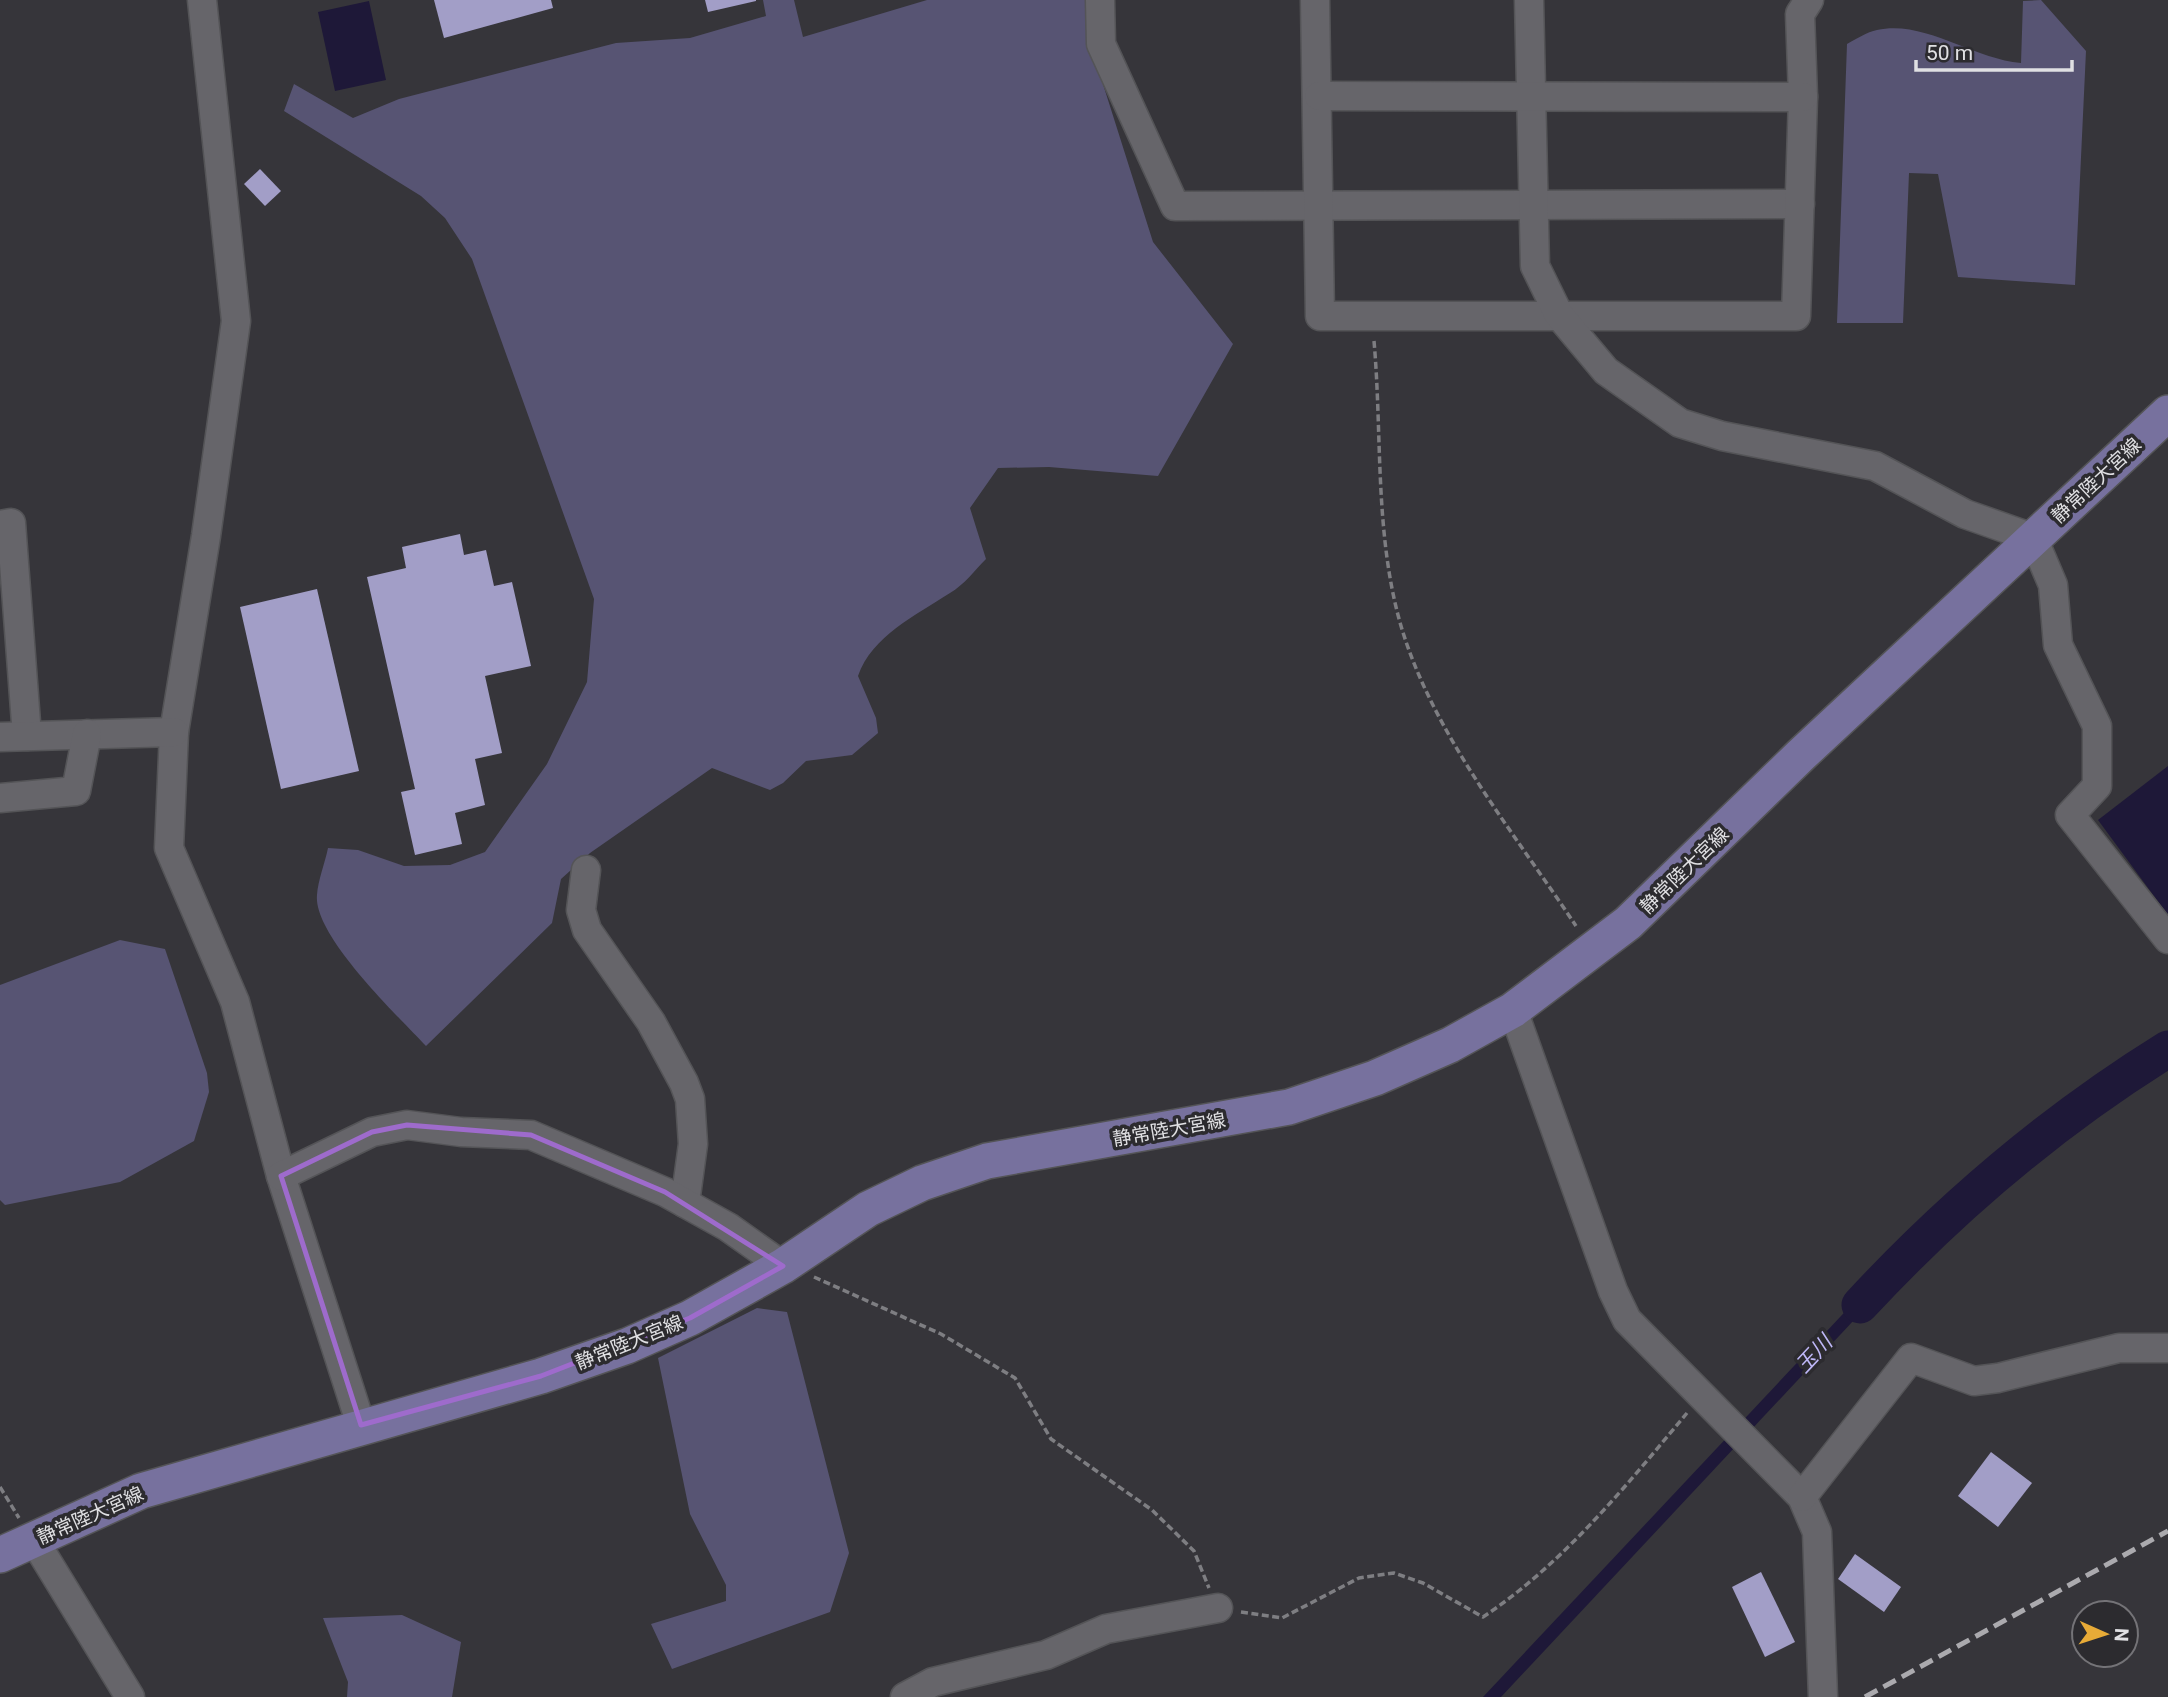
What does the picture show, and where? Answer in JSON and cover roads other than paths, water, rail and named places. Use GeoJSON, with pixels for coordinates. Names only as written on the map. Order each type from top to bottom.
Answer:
{"type":"FeatureCollection","features":[{"type":"Feature","properties":{"kind":"main road","name":"静常陸大宮線"},"geometry":{"type":"LineString","coordinates":[[0,1555],[141,1491],[362,1425],[541,1376],[627,1346],[690,1318],[783,1266],[868,1209],[922,1182],[987,1161],[1289,1107],[1388,1072],[1450,1045],[1513,1010],[1593,952],[1667,886],[1801,755],[2168,414]]}},
{"type":"Feature","properties":{"kind":"street"},"geometry":{"type":"LineString","coordinates":[[202,0],[236,321],[206,536],[174,732],[169,848],[235,1002],[281,1176],[362,1425]]}},
{"type":"Feature","properties":{"kind":"street"},"geometry":{"type":"LineString","coordinates":[[1100,0],[1101,44],[1175,206],[1800,204]]}},
{"type":"Feature","properties":{"kind":"street"},"geometry":{"type":"LineString","coordinates":[[1315,0],[1319,96],[1317,207],[1320,316],[1796,316],[1803,97],[1800,14],[1809,0]]}},
{"type":"Feature","properties":{"kind":"street"},"geometry":{"type":"LineString","coordinates":[[1529,0],[1535,266],[1559,315],[1606,371],[1680,423],[1722,436],[1875,466],[1965,514],[2033,538],[2053,585],[2058,645],[2097,726],[2097,786],[2070,815],[2168,939]]}},
{"type":"Feature","properties":{"kind":"street"},"geometry":{"type":"LineString","coordinates":[[1319,96],[1803,97]]}},
{"type":"Feature","properties":{"kind":"street"},"geometry":{"type":"LineString","coordinates":[[0,524],[11,523],[13,736],[174,732]]}},
{"type":"Feature","properties":{"kind":"street"},"geometry":{"type":"LineString","coordinates":[[0,798],[76,791],[87,734]]}},
{"type":"Feature","properties":{"kind":"street"},"geometry":{"type":"LineString","coordinates":[[586,870],[581,910],[587,929],[651,1022],[690,1099],[693,1144],[685,1203]]}},
{"type":"Feature","properties":{"kind":"street"},"geometry":{"type":"LineString","coordinates":[[1513,1010],[1613,1291],[1627,1321],[1793,1489],[1818,1532],[1823,1697]]}},
{"type":"Feature","properties":{"kind":"street"},"geometry":{"type":"LineString","coordinates":[[281,1176],[372,1132],[407,1125],[461,1132],[531,1135],[685,1203],[727,1227],[783,1266]]}},
{"type":"Feature","properties":{"kind":"street"},"geometry":{"type":"LineString","coordinates":[[1793,1489],[1911,1358],[1974,1381],[1998,1378],[2119,1348],[2168,1348]]}},
{"type":"Feature","properties":{"kind":"street"},"geometry":{"type":"LineString","coordinates":[[34,1540],[130,1697]]}},
{"type":"Feature","properties":{"kind":"street"},"geometry":{"type":"LineString","coordinates":[[905,1697],[933,1682],[1046,1654],[1106,1629],[1218,1608]]}},
{"type":"Feature","properties":{"kind":"water"},"geometry":{"type":"Polygon","coordinates":[[[369,1],[386,80],[335,91],[318,12],[369,1]]]}},
{"type":"Feature","properties":{"kind":"water"},"geometry":{"type":"Polygon","coordinates":[[[2168,766],[2168,915],[2098,820],[2168,766]]]}},
{"type":"Feature","properties":{"kind":"water"},"geometry":{"type":"Polygon","coordinates":[[[1889,1265],[1898,1273],[1501,1697],[1483,1697],[1889,1265]]]}},
{"type":"Feature","properties":{"kind":"waterway","name":"玉川"},"geometry":{"type":"LineString","coordinates":[[1860,1305],[1931,1234],[2006,1166],[2085,1105],[2168,1049]]}},
{"type":"Feature","properties":{"kind":"railway"},"geometry":{"type":"LineString","coordinates":[[1865,1697],[2168,1531]]}}]}
